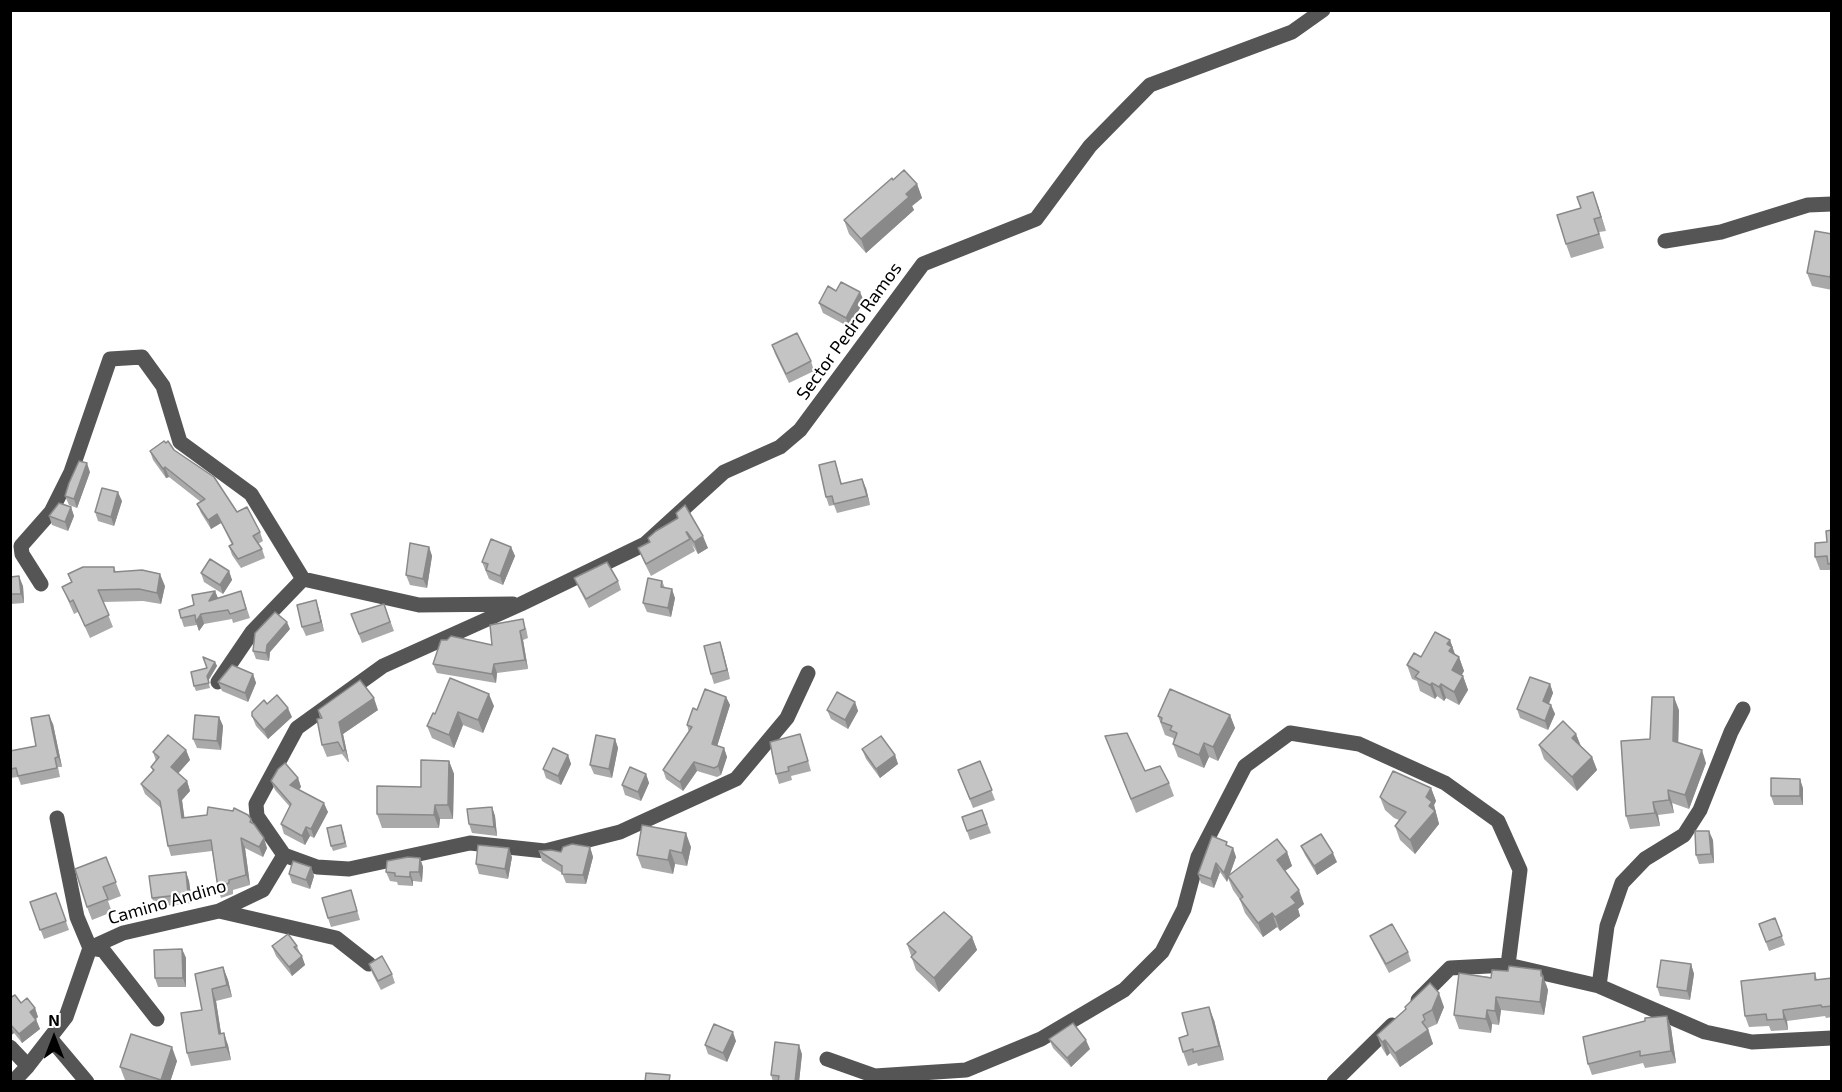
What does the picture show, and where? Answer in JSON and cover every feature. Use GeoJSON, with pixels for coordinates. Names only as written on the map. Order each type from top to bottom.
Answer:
{"type":"FeatureCollection","features":[{"type":"Feature","properties":{"kind":"street","name":"Sector Pedro Ramos"},"geometry":{"type":"LineString","coordinates":[[284,855],[257,816],[256,804],[297,728],[383,666],[521,604],[645,544],[724,472],[780,447],[801,430],[923,264],[1036,219],[1090,146],[1150,85],[1292,32],[1323,10]]}},
{"type":"Feature","properties":{"kind":"street"},"geometry":{"type":"LineString","coordinates":[[1665,241],[1721,232],[1808,205],[1832,204]]}},
{"type":"Feature","properties":{"kind":"street"},"geometry":{"type":"LineString","coordinates":[[41,584],[16,553],[51,512],[71,472],[110,359],[142,357],[163,386],[180,442],[251,494],[303,579],[420,605],[521,604]]}},
{"type":"Feature","properties":{"kind":"street"},"geometry":{"type":"LineString","coordinates":[[218,682],[252,632],[303,579]]}},
{"type":"Feature","properties":{"kind":"street"},"geometry":{"type":"LineString","coordinates":[[284,855],[316,867],[349,869],[470,843],[544,851],[620,832],[736,778],[787,718],[808,673]]}},
{"type":"Feature","properties":{"kind":"street"},"geometry":{"type":"LineString","coordinates":[[1599,986],[1607,926],[1622,883],[1645,859],[1684,835],[1700,810],[1731,732],[1743,709]]}},
{"type":"Feature","properties":{"kind":"street"},"geometry":{"type":"LineString","coordinates":[[827,1059],[876,1076],[966,1070],[1041,1039],[1124,990],[1162,952],[1184,909],[1197,857],[1245,766],[1290,733],[1359,744],[1445,783],[1498,821],[1520,870],[1508,965]]}},
{"type":"Feature","properties":{"kind":"street"},"geometry":{"type":"LineString","coordinates":[[13,1082],[66,1017],[90,948],[77,917],[57,818]]}},
{"type":"Feature","properties":{"kind":"street","name":"Camino Andino"},"geometry":{"type":"LineString","coordinates":[[90,948],[123,933],[219,911],[263,890],[284,855]]}},
{"type":"Feature","properties":{"kind":"street"},"geometry":{"type":"LineString","coordinates":[[219,911],[336,939],[369,964]]}},
{"type":"Feature","properties":{"kind":"street"},"geometry":{"type":"LineString","coordinates":[[90,948],[103,950],[157,1019]]}},
{"type":"Feature","properties":{"kind":"street"},"geometry":{"type":"LineString","coordinates":[[1334,1082],[1450,968],[1508,965],[1599,986],[1705,1032],[1752,1042],[1832,1038]]}},
{"type":"Feature","properties":{"kind":"street"},"geometry":{"type":"LineString","coordinates":[[50,1038],[87,1082]]}},
{"type":"Feature","properties":{"kind":"street"},"geometry":{"type":"LineString","coordinates":[[10,1047],[28,1066]]}},
{"type":"Feature","properties":{"kind":"building"},"geometry":{"type":"Polygon","coordinates":[[[904,170],[917,184],[906,194],[909,197],[861,239],[844,220],[904,170]]]}},
{"type":"Feature","properties":{"kind":"building"},"geometry":{"type":"Polygon","coordinates":[[[1593,192],[1601,217],[1594,219],[1599,234],[1566,244],[1557,215],[1581,208],[1577,197],[1593,192]]]}},
{"type":"Feature","properties":{"kind":"building"},"geometry":{"type":"Polygon","coordinates":[[[1815,231],[1832,234],[1830,277],[1807,273],[1815,231]]]}},
{"type":"Feature","properties":{"kind":"building"},"geometry":{"type":"Polygon","coordinates":[[[841,282],[860,292],[846,318],[819,303],[828,286],[836,291],[841,282]]]}},
{"type":"Feature","properties":{"kind":"building"},"geometry":{"type":"Polygon","coordinates":[[[797,333],[811,361],[786,374],[772,345],[797,333]]]}},
{"type":"Feature","properties":{"kind":"building"},"geometry":{"type":"Polygon","coordinates":[[[164,441],[166,443],[168,441],[174,450],[214,477],[237,512],[247,507],[260,532],[253,536],[262,549],[238,559],[229,546],[233,544],[217,514],[208,520],[197,504],[205,499],[165,467],[163,469],[150,451],[164,441]]]}},
{"type":"Feature","properties":{"kind":"building"},"geometry":{"type":"Polygon","coordinates":[[[79,461],[87,463],[74,499],[65,496],[79,461]]]}},
{"type":"Feature","properties":{"kind":"building"},"geometry":{"type":"Polygon","coordinates":[[[835,461],[841,484],[862,479],[867,496],[834,504],[832,496],[826,497],[819,465],[835,461]]]}},
{"type":"Feature","properties":{"kind":"building"},"geometry":{"type":"Polygon","coordinates":[[[102,488],[118,492],[111,517],[95,512],[102,488]]]}},
{"type":"Feature","properties":{"kind":"building"},"geometry":{"type":"Polygon","coordinates":[[[59,503],[71,507],[65,522],[49,516],[59,503]]]}},
{"type":"Feature","properties":{"kind":"building"},"geometry":{"type":"Polygon","coordinates":[[[685,505],[703,536],[694,542],[686,532],[690,539],[646,564],[638,548],[650,542],[648,538],[656,531],[678,518],[676,513],[685,505]]]}},
{"type":"Feature","properties":{"kind":"building"},"geometry":{"type":"Polygon","coordinates":[[[1832,530],[1832,563],[1828,564],[1827,556],[1815,557],[1815,543],[1827,542],[1826,531],[1832,530]]]}},
{"type":"Feature","properties":{"kind":"building"},"geometry":{"type":"Polygon","coordinates":[[[491,539],[511,547],[500,576],[486,570],[488,564],[482,562],[491,539]]]}},
{"type":"Feature","properties":{"kind":"building"},"geometry":{"type":"Polygon","coordinates":[[[410,543],[429,547],[423,579],[406,575],[410,543]]]}},
{"type":"Feature","properties":{"kind":"building"},"geometry":{"type":"Polygon","coordinates":[[[210,559],[229,571],[220,585],[201,573],[210,559]]]}},
{"type":"Feature","properties":{"kind":"building"},"geometry":{"type":"Polygon","coordinates":[[[607,562],[618,581],[586,599],[574,578],[607,562]]]}},
{"type":"Feature","properties":{"kind":"building"},"geometry":{"type":"Polygon","coordinates":[[[83,567],[114,567],[114,572],[142,570],[160,574],[157,593],[139,589],[98,590],[109,615],[85,626],[73,600],[70,602],[62,587],[72,582],[68,574],[83,567]]]}},
{"type":"Feature","properties":{"kind":"building"},"geometry":{"type":"Polygon","coordinates":[[[19,576],[21,594],[10,594],[10,577],[19,576]]]}},
{"type":"Feature","properties":{"kind":"building"},"geometry":{"type":"Polygon","coordinates":[[[648,578],[662,581],[661,587],[672,589],[668,608],[643,603],[648,578]]]}},
{"type":"Feature","properties":{"kind":"building"},"geometry":{"type":"Polygon","coordinates":[[[215,591],[209,601],[241,591],[246,609],[230,614],[228,610],[201,614],[196,622],[195,615],[181,618],[179,610],[194,605],[192,595],[215,591]]]}},
{"type":"Feature","properties":{"kind":"building"},"geometry":{"type":"Polygon","coordinates":[[[316,600],[321,622],[302,627],[297,605],[316,600]]]}},
{"type":"Feature","properties":{"kind":"building"},"geometry":{"type":"Polygon","coordinates":[[[384,604],[390,622],[359,634],[351,614],[384,604]]]}},
{"type":"Feature","properties":{"kind":"building"},"geometry":{"type":"Polygon","coordinates":[[[275,612],[287,622],[267,645],[266,653],[253,651],[255,633],[275,612]]]}},
{"type":"Feature","properties":{"kind":"building"},"geometry":{"type":"Polygon","coordinates":[[[523,619],[525,629],[520,631],[525,660],[494,664],[492,674],[433,664],[441,640],[447,640],[451,636],[492,645],[490,625],[523,619]]]}},
{"type":"Feature","properties":{"kind":"building"},"geometry":{"type":"Polygon","coordinates":[[[1435,632],[1450,640],[1447,644],[1452,647],[1449,651],[1459,657],[1452,670],[1463,676],[1454,692],[1441,684],[1439,687],[1432,683],[1430,685],[1415,677],[1419,672],[1407,665],[1414,653],[1421,657],[1435,632]]]}},
{"type":"Feature","properties":{"kind":"building"},"geometry":{"type":"Polygon","coordinates":[[[720,642],[727,670],[711,674],[704,646],[720,642]]]}},
{"type":"Feature","properties":{"kind":"building"},"geometry":{"type":"Polygon","coordinates":[[[203,657],[215,662],[207,676],[209,683],[194,686],[191,672],[207,668],[203,657]]]}},
{"type":"Feature","properties":{"kind":"building"},"geometry":{"type":"Polygon","coordinates":[[[232,665],[253,674],[245,693],[218,682],[232,665]]]}},
{"type":"Feature","properties":{"kind":"building"},"geometry":{"type":"Polygon","coordinates":[[[1530,677],[1550,684],[1543,701],[1551,705],[1545,721],[1517,709],[1530,677]]]}},
{"type":"Feature","properties":{"kind":"building"},"geometry":{"type":"Polygon","coordinates":[[[450,678],[489,694],[478,720],[458,712],[449,735],[427,726],[433,713],[435,714],[450,678]]]}},
{"type":"Feature","properties":{"kind":"building"},"geometry":{"type":"Polygon","coordinates":[[[360,680],[374,698],[339,722],[345,750],[343,751],[338,742],[322,745],[317,719],[322,718],[318,710],[360,680]]]}},
{"type":"Feature","properties":{"kind":"building"},"geometry":{"type":"Polygon","coordinates":[[[705,689],[726,697],[712,744],[724,748],[718,766],[714,768],[694,762],[680,782],[663,770],[692,727],[687,725],[693,708],[697,710],[705,689]]]}},
{"type":"Feature","properties":{"kind":"building"},"geometry":{"type":"Polygon","coordinates":[[[1170,689],[1230,715],[1213,747],[1204,743],[1199,755],[1173,744],[1177,733],[1170,730],[1172,726],[1161,722],[1162,718],[1158,716],[1170,689]]]}},
{"type":"Feature","properties":{"kind":"building"},"geometry":{"type":"Polygon","coordinates":[[[837,692],[855,702],[845,720],[827,710],[837,692]]]}},
{"type":"Feature","properties":{"kind":"building"},"geometry":{"type":"Polygon","coordinates":[[[277,695],[288,708],[264,730],[252,716],[252,712],[264,700],[267,704],[277,695]]]}},
{"type":"Feature","properties":{"kind":"building"},"geometry":{"type":"Polygon","coordinates":[[[1652,697],[1674,697],[1673,741],[1702,750],[1685,795],[1668,790],[1669,800],[1653,802],[1655,813],[1626,816],[1621,741],[1650,739],[1652,697]]]}},
{"type":"Feature","properties":{"kind":"building"},"geometry":{"type":"Polygon","coordinates":[[[49,715],[58,757],[55,758],[57,768],[18,776],[16,768],[10,769],[10,751],[36,746],[31,718],[49,715]]]}},
{"type":"Feature","properties":{"kind":"building"},"geometry":{"type":"Polygon","coordinates":[[[195,715],[219,717],[217,741],[193,739],[195,715]]]}},
{"type":"Feature","properties":{"kind":"building"},"geometry":{"type":"Polygon","coordinates":[[[1563,721],[1576,734],[1572,738],[1592,757],[1572,777],[1539,745],[1563,721]]]}},
{"type":"Feature","properties":{"kind":"building"},"geometry":{"type":"Polygon","coordinates":[[[1127,733],[1145,771],[1160,766],[1169,783],[1131,799],[1105,736],[1127,733]]]}},
{"type":"Feature","properties":{"kind":"building"},"geometry":{"type":"Polygon","coordinates":[[[800,734],[808,761],[788,767],[789,771],[776,774],[770,742],[800,734]]]}},
{"type":"Feature","properties":{"kind":"building"},"geometry":{"type":"Polygon","coordinates":[[[168,735],[186,750],[171,767],[187,781],[178,790],[182,818],[207,815],[208,807],[233,811],[234,808],[248,815],[250,822],[264,838],[259,847],[241,838],[246,875],[229,880],[229,883],[218,888],[211,840],[168,846],[160,801],[141,784],[154,770],[151,767],[159,757],[153,752],[168,735]]]}},
{"type":"Feature","properties":{"kind":"building"},"geometry":{"type":"Polygon","coordinates":[[[596,735],[615,739],[609,769],[590,765],[596,735]]]}},
{"type":"Feature","properties":{"kind":"building"},"geometry":{"type":"Polygon","coordinates":[[[881,736],[895,755],[876,769],[862,749],[881,736]]]}},
{"type":"Feature","properties":{"kind":"building"},"geometry":{"type":"Polygon","coordinates":[[[553,748],[568,755],[558,776],[543,769],[553,748]]]}},
{"type":"Feature","properties":{"kind":"building"},"geometry":{"type":"Polygon","coordinates":[[[421,760],[449,761],[448,805],[435,805],[434,815],[377,814],[377,786],[421,787],[421,760]]]}},
{"type":"Feature","properties":{"kind":"building"},"geometry":{"type":"Polygon","coordinates":[[[980,761],[992,790],[970,799],[958,770],[980,761]]]}},
{"type":"Feature","properties":{"kind":"building"},"geometry":{"type":"Polygon","coordinates":[[[285,763],[298,778],[290,785],[324,803],[311,829],[306,827],[302,836],[281,824],[291,804],[271,781],[278,769],[285,763]]]}},
{"type":"Feature","properties":{"kind":"building"},"geometry":{"type":"Polygon","coordinates":[[[630,767],[646,774],[638,792],[622,785],[630,767]]]}},
{"type":"Feature","properties":{"kind":"building"},"geometry":{"type":"Polygon","coordinates":[[[1393,771],[1431,788],[1426,797],[1432,802],[1429,806],[1435,811],[1410,840],[1395,826],[1406,812],[1380,797],[1393,771]]]}},
{"type":"Feature","properties":{"kind":"building"},"geometry":{"type":"Polygon","coordinates":[[[1771,778],[1800,779],[1800,796],[1771,796],[1771,778]]]}},
{"type":"Feature","properties":{"kind":"building"},"geometry":{"type":"Polygon","coordinates":[[[492,807],[494,827],[469,824],[467,809],[492,807]]]}},
{"type":"Feature","properties":{"kind":"building"},"geometry":{"type":"Polygon","coordinates":[[[982,810],[987,824],[967,831],[962,817],[982,810]]]}},
{"type":"Feature","properties":{"kind":"building"},"geometry":{"type":"Polygon","coordinates":[[[341,825],[345,843],[331,846],[327,828],[341,825]]]}},
{"type":"Feature","properties":{"kind":"building"},"geometry":{"type":"Polygon","coordinates":[[[642,825],[686,833],[682,853],[670,850],[668,860],[637,855],[642,825]]]}},
{"type":"Feature","properties":{"kind":"building"},"geometry":{"type":"Polygon","coordinates":[[[1695,831],[1709,831],[1711,854],[1696,855],[1695,831]]]}},
{"type":"Feature","properties":{"kind":"building"},"geometry":{"type":"Polygon","coordinates":[[[1321,834],[1333,853],[1314,866],[1301,846],[1321,834]]]}},
{"type":"Feature","properties":{"kind":"building"},"geometry":{"type":"Polygon","coordinates":[[[1212,836],[1227,842],[1226,845],[1233,848],[1224,873],[1216,863],[1211,879],[1198,874],[1212,836]]]}},
{"type":"Feature","properties":{"kind":"building"},"geometry":{"type":"Polygon","coordinates":[[[1277,839],[1287,852],[1277,860],[1299,890],[1291,897],[1296,903],[1275,917],[1272,913],[1258,923],[1240,899],[1243,897],[1228,876],[1277,839]]]}},
{"type":"Feature","properties":{"kind":"building"},"geometry":{"type":"Polygon","coordinates":[[[572,844],[590,847],[583,875],[562,874],[562,866],[539,851],[561,852],[563,847],[572,844]]]}},
{"type":"Feature","properties":{"kind":"building"},"geometry":{"type":"Polygon","coordinates":[[[478,845],[509,848],[505,869],[476,864],[478,845]]]}},
{"type":"Feature","properties":{"kind":"building"},"geometry":{"type":"Polygon","coordinates":[[[106,857],[116,882],[103,887],[108,899],[87,907],[75,869],[106,857]]]}},
{"type":"Feature","properties":{"kind":"building"},"geometry":{"type":"Polygon","coordinates":[[[408,857],[420,858],[419,872],[410,872],[410,877],[395,876],[395,873],[386,872],[387,861],[408,857]]]}},
{"type":"Feature","properties":{"kind":"building"},"geometry":{"type":"Polygon","coordinates":[[[293,861],[311,867],[306,880],[289,874],[293,861]]]}},
{"type":"Feature","properties":{"kind":"building"},"geometry":{"type":"Polygon","coordinates":[[[186,872],[188,894],[152,898],[149,876],[186,872]]]}},
{"type":"Feature","properties":{"kind":"building"},"geometry":{"type":"Polygon","coordinates":[[[351,890],[357,911],[328,918],[322,898],[351,890]]]}},
{"type":"Feature","properties":{"kind":"building"},"geometry":{"type":"Polygon","coordinates":[[[56,893],[66,921],[40,930],[30,902],[56,893]]]}},
{"type":"Feature","properties":{"kind":"building"},"geometry":{"type":"Polygon","coordinates":[[[944,912],[972,937],[934,978],[911,957],[916,952],[907,944],[944,912]]]}},
{"type":"Feature","properties":{"kind":"building"},"geometry":{"type":"Polygon","coordinates":[[[1775,918],[1782,936],[1766,942],[1759,924],[1775,918]]]}},
{"type":"Feature","properties":{"kind":"building"},"geometry":{"type":"Polygon","coordinates":[[[1392,924],[1408,952],[1386,964],[1370,936],[1392,924]]]}},
{"type":"Feature","properties":{"kind":"building"},"geometry":{"type":"Polygon","coordinates":[[[288,934],[297,946],[294,947],[302,956],[289,967],[272,946],[288,934]]]}},
{"type":"Feature","properties":{"kind":"building"},"geometry":{"type":"Polygon","coordinates":[[[182,949],[183,978],[155,978],[154,950],[182,949]]]}},
{"type":"Feature","properties":{"kind":"building"},"geometry":{"type":"Polygon","coordinates":[[[382,956],[392,974],[378,981],[369,964],[382,956]]]}},
{"type":"Feature","properties":{"kind":"building"},"geometry":{"type":"Polygon","coordinates":[[[1661,960],[1691,964],[1687,991],[1657,987],[1661,960]]]}},
{"type":"Feature","properties":{"kind":"building"},"geometry":{"type":"Polygon","coordinates":[[[1509,966],[1541,970],[1541,976],[1543,976],[1540,1002],[1496,997],[1495,1011],[1487,1010],[1486,1019],[1454,1015],[1459,973],[1491,978],[1492,970],[1508,971],[1509,966]]]}},
{"type":"Feature","properties":{"kind":"building"},"geometry":{"type":"Polygon","coordinates":[[[223,967],[227,985],[212,989],[219,1034],[224,1033],[226,1047],[187,1053],[181,1013],[202,1010],[195,974],[223,967]]]}},
{"type":"Feature","properties":{"kind":"building"},"geometry":{"type":"Polygon","coordinates":[[[1815,973],[1815,980],[1832,978],[1832,1006],[1822,1007],[1821,1005],[1783,1010],[1784,1019],[1767,1020],[1766,1014],[1745,1016],[1741,981],[1815,973]]]}},
{"type":"Feature","properties":{"kind":"building"},"geometry":{"type":"Polygon","coordinates":[[[1430,983],[1439,993],[1432,1010],[1423,1015],[1425,1020],[1422,1022],[1428,1030],[1395,1053],[1385,1040],[1382,1042],[1377,1035],[1430,983]]]}},
{"type":"Feature","properties":{"kind":"building"},"geometry":{"type":"Polygon","coordinates":[[[15,995],[21,1003],[27,998],[35,1008],[30,1012],[36,1020],[19,1034],[10,1024],[10,998],[15,995]]]}},
{"type":"Feature","properties":{"kind":"building"},"geometry":{"type":"Polygon","coordinates":[[[1209,1007],[1219,1046],[1183,1052],[1179,1038],[1188,1035],[1182,1013],[1209,1007]]]}},
{"type":"Feature","properties":{"kind":"building"},"geometry":{"type":"Polygon","coordinates":[[[1667,1016],[1671,1051],[1640,1056],[1640,1051],[1588,1064],[1583,1037],[1645,1021],[1645,1018],[1667,1016]]]}},
{"type":"Feature","properties":{"kind":"building"},"geometry":{"type":"Polygon","coordinates":[[[1073,1023],[1086,1040],[1067,1058],[1049,1039],[1073,1023]]]}},
{"type":"Feature","properties":{"kind":"building"},"geometry":{"type":"Polygon","coordinates":[[[714,1024],[733,1032],[723,1053],[705,1045],[714,1024]]]}},
{"type":"Feature","properties":{"kind":"building"},"geometry":{"type":"Polygon","coordinates":[[[131,1034],[172,1047],[161,1080],[120,1067],[131,1034]]]}},
{"type":"Feature","properties":{"kind":"building"},"geometry":{"type":"Polygon","coordinates":[[[775,1042],[799,1045],[795,1082],[778,1082],[779,1076],[771,1075],[775,1042]]]}},
{"type":"Feature","properties":{"kind":"building"},"geometry":{"type":"Polygon","coordinates":[[[646,1073],[670,1075],[669,1082],[645,1082],[646,1073]]]}}]}
